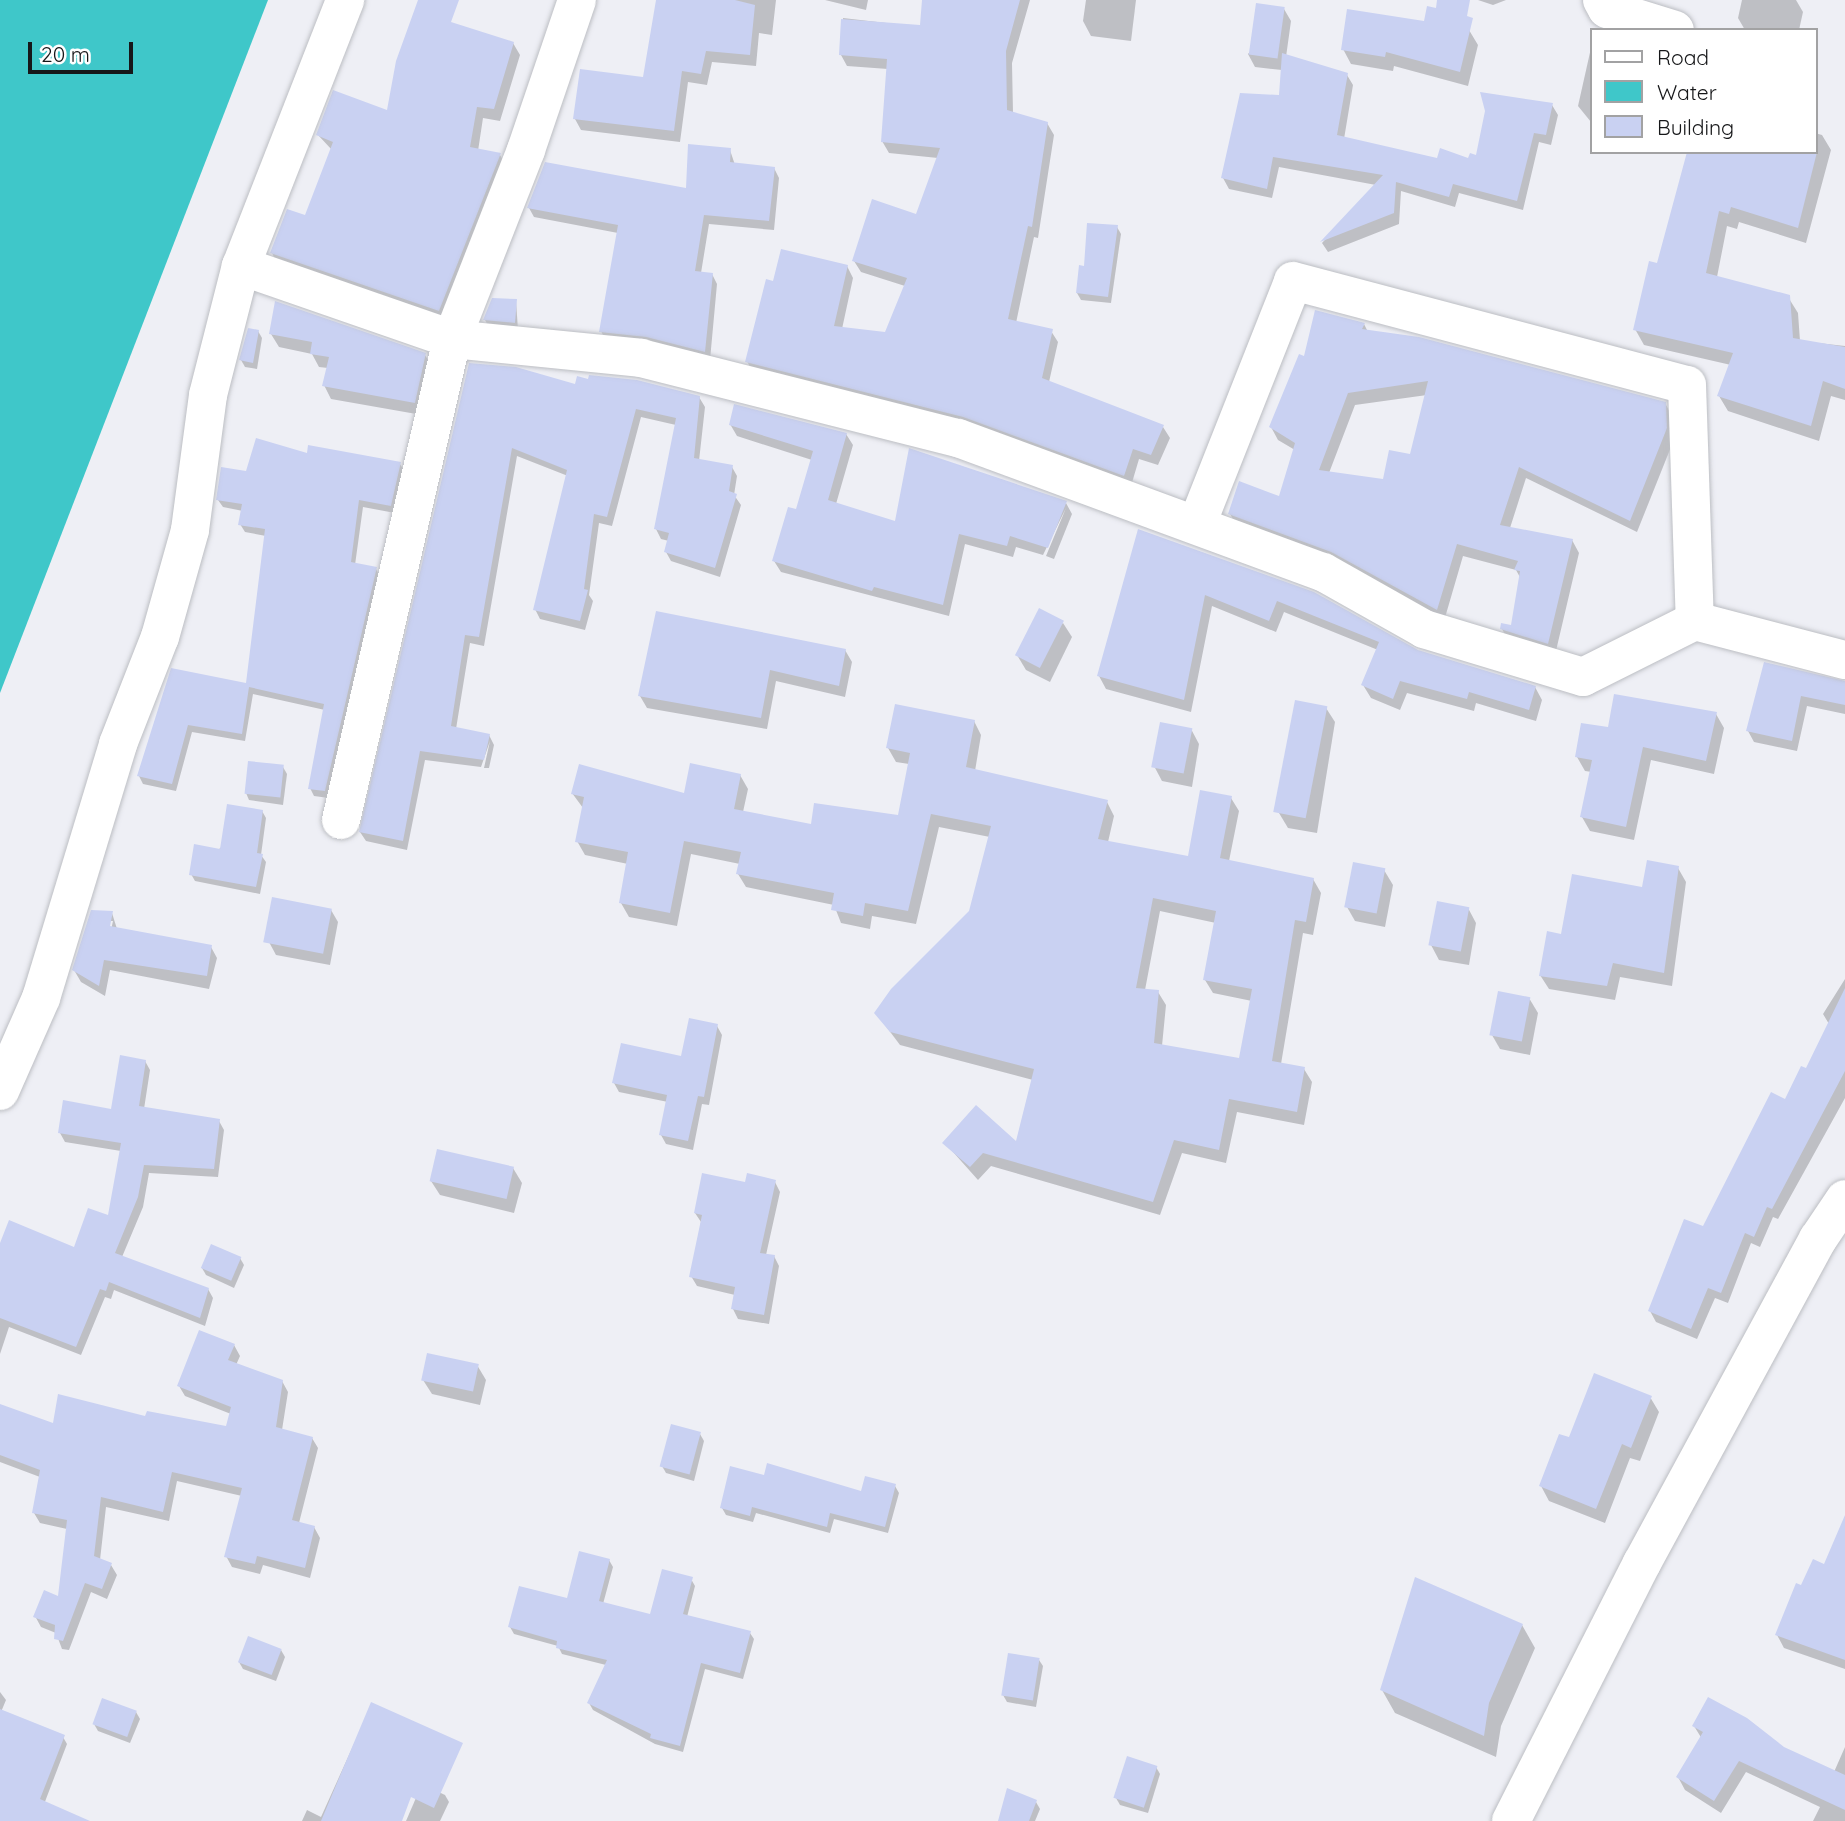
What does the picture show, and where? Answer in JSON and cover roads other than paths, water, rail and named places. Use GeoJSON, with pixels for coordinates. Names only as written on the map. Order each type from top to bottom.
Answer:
{"type":"FeatureCollection","features":[{"type":"Feature","properties":{"kind":"street"},"geometry":{"type":"LineString","coordinates":[[0,1091],[41,998],[118,744],[160,637],[190,530],[208,395],[242,266],[345,0]]}},
{"type":"Feature","properties":{"kind":"street"},"geometry":{"type":"LineString","coordinates":[[341,820],[452,339],[526,150],[578,0]]}},
{"type":"Feature","properties":{"kind":"street"},"geometry":{"type":"LineString","coordinates":[[1602,0],[1607,9],[1669,28]]}},
{"type":"Feature","properties":{"kind":"street"},"geometry":{"type":"LineString","coordinates":[[242,266],[452,339],[641,358],[958,438],[1323,572],[1424,629],[1583,677],[1695,621],[1845,660]]}},
{"type":"Feature","properties":{"kind":"street"},"geometry":{"type":"LineString","coordinates":[[1197,524],[1293,281],[1687,385],[1695,621]]}},
{"type":"Feature","properties":{"kind":"street"},"geometry":{"type":"LineString","coordinates":[[1511,1821],[1655,1539],[1818,1239],[1845,1199]]}},
{"type":"Feature","properties":{"kind":"water"},"geometry":{"type":"Polygon","coordinates":[[[0,0],[268,0],[0,693],[0,0]]]}}]}
